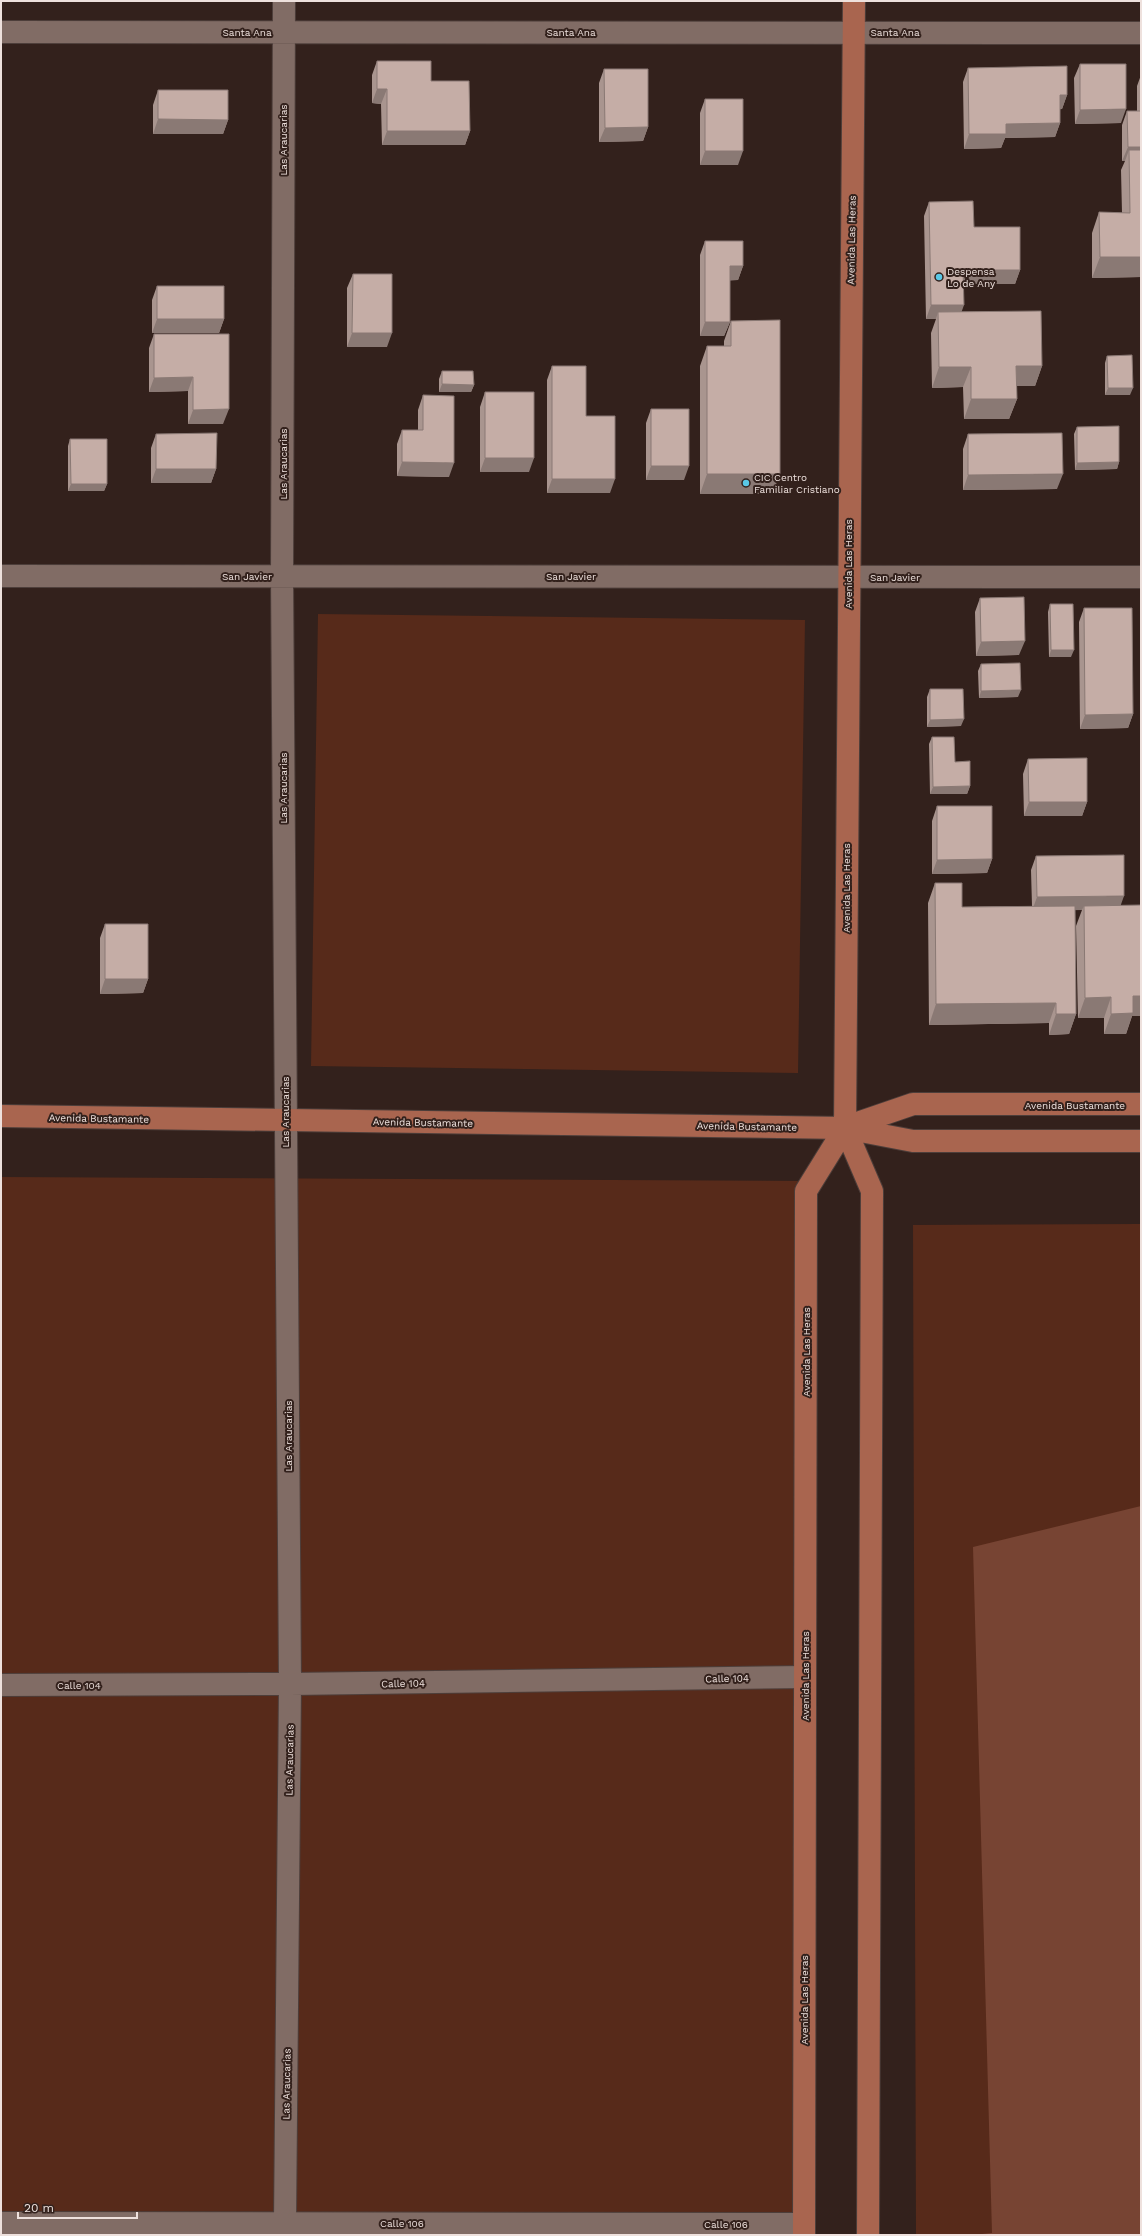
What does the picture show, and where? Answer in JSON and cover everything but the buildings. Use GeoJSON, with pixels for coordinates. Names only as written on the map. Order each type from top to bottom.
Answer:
{"type":"FeatureCollection","features":[{"type":"Feature","properties":{"kind":"main road","name":"Avenida Las Heras"},"geometry":{"type":"LineString","coordinates":[[854,1],[848,577],[845,1128],[872,1191],[868,2235]]}},
{"type":"Feature","properties":{"kind":"main road","name":"Avenida Bustamante"},"geometry":{"type":"LineString","coordinates":[[845,1128],[913,1104],[1141,1104]]}},
{"type":"Feature","properties":{"kind":"main road","name":"Avenida Bustamante"},"geometry":{"type":"LineString","coordinates":[[1,1116],[845,1128],[913,1141],[1141,1141]]}},
{"type":"Feature","properties":{"kind":"main road","name":"Avenida Las Heras"},"geometry":{"type":"LineString","coordinates":[[804,2229],[806,1191],[845,1128]]}},
{"type":"Feature","properties":{"kind":"street","name":"Las Araucarias"},"geometry":{"type":"LineString","coordinates":[[284,1],[282,576],[290,1684],[285,2223]]}},
{"type":"Feature","properties":{"kind":"street","name":"Santa Ana"},"geometry":{"type":"LineString","coordinates":[[1,32],[1141,33]]}},
{"type":"Feature","properties":{"kind":"street","name":"San Javier"},"geometry":{"type":"LineString","coordinates":[[1,576],[1141,577]]}},
{"type":"Feature","properties":{"kind":"street","name":"Calle 104"},"geometry":{"type":"LineString","coordinates":[[1,1685],[290,1684],[805,1677]]}},
{"type":"Feature","properties":{"kind":"street","name":"Calle 106"},"geometry":{"type":"LineString","coordinates":[[1,2223],[285,2223],[804,2229]]}},
{"type":"Feature","properties":{"kind":"shaded area"},"geometry":{"type":"Polygon","coordinates":[[[318,614],[805,620],[798,1073],[311,1066],[318,614]]]}},
{"type":"Feature","properties":{"kind":"shaded area"},"geometry":{"type":"Polygon","coordinates":[[[1,1177],[807,1181],[806,2235],[1,2235],[1,1177]]]}},
{"type":"Feature","properties":{"kind":"shaded area"},"geometry":{"type":"Polygon","coordinates":[[[1141,1224],[1141,2235],[916,2235],[913,1225],[1141,1224]]]}},
{"type":"Feature","properties":{"kind":"shaded area"},"geometry":{"type":"Polygon","coordinates":[[[1141,1506],[1141,2235],[972,2235],[992,2233],[973,1547],[1141,1506]]]}},
{"type":"Feature","properties":{"kind":"place","name":"Despensa Lo de Any"},"geometry":{"type":"Point","coordinates":[939,277]}},
{"type":"Feature","properties":{"kind":"place","name":"CIC Centro Familiar Cristiano"},"geometry":{"type":"Point","coordinates":[746,483]}}]}
